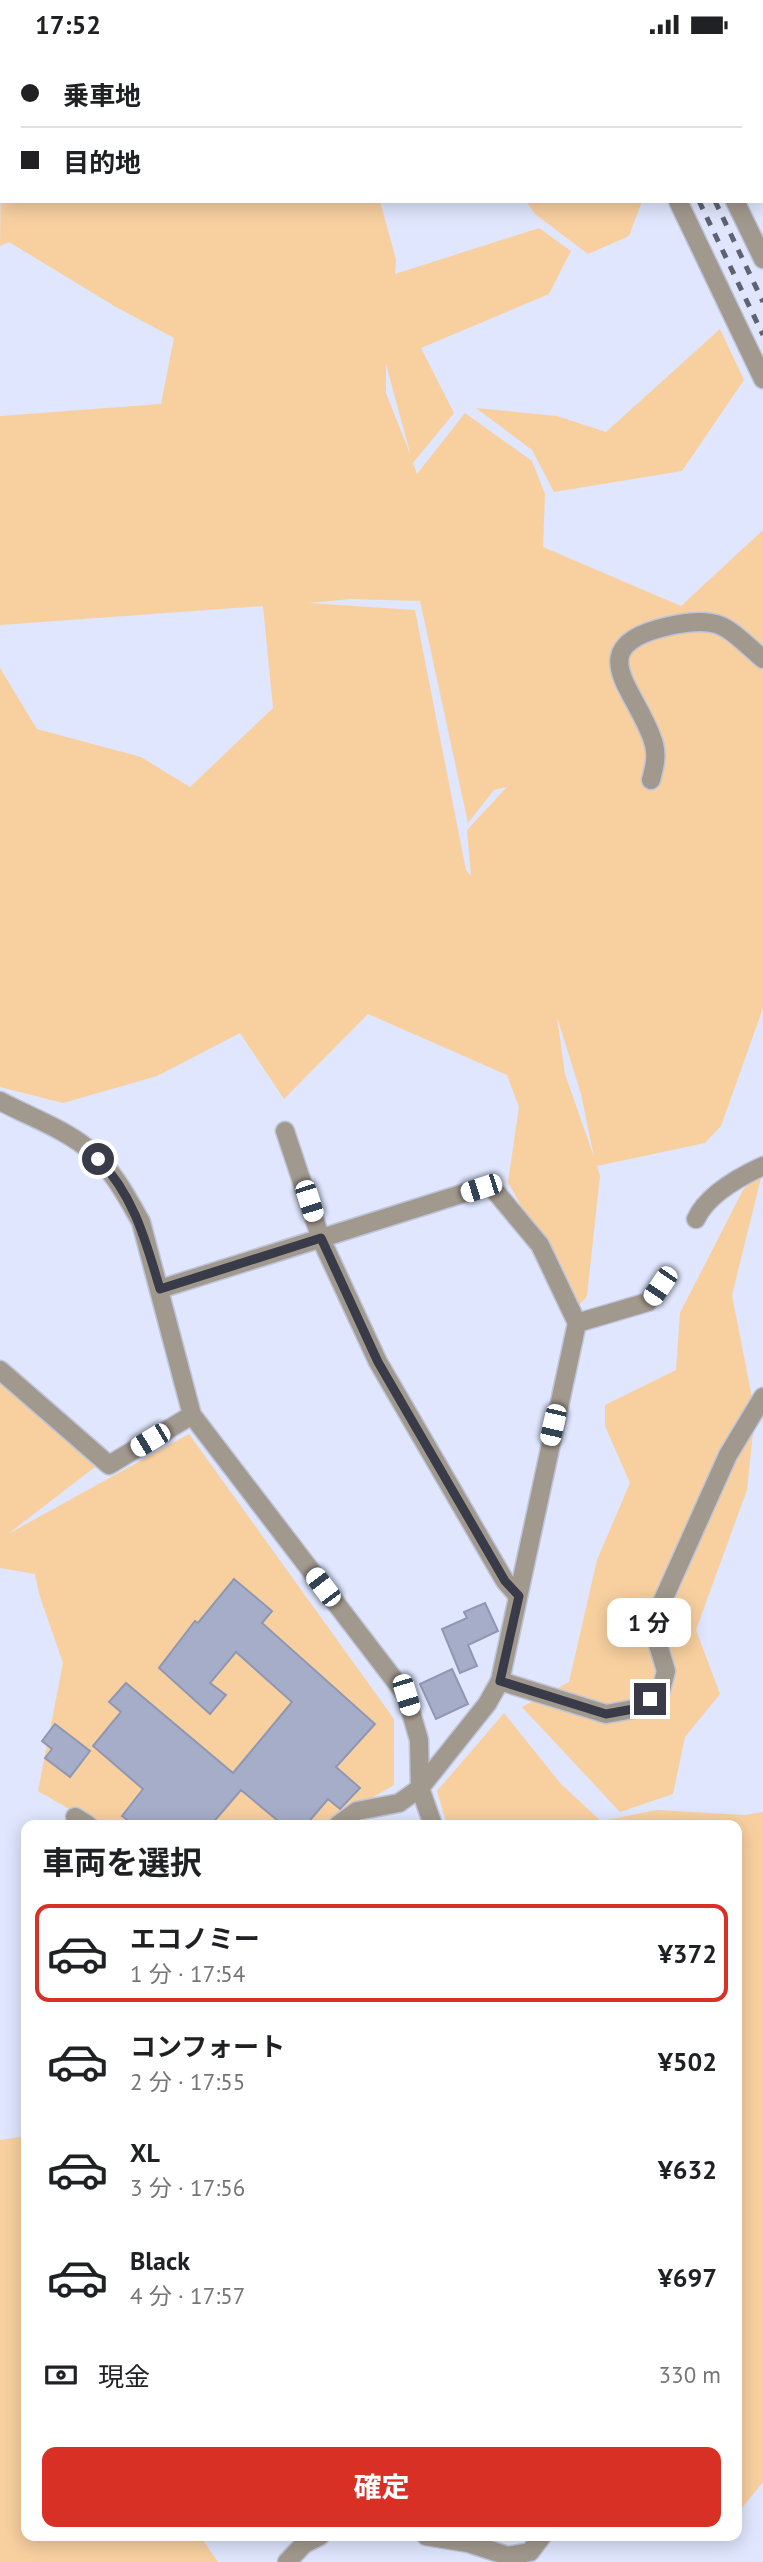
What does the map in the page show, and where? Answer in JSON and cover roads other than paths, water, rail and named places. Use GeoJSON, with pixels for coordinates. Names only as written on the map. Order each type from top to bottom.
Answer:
{"type":"FeatureCollection","features":[{"type":"Feature","properties":{"kind":"street"},"geometry":{"type":"LineString","coordinates":[[679,203],[763,379]]}},
{"type":"Feature","properties":{"kind":"street"},"geometry":{"type":"LineString","coordinates":[[736,203],[763,259]]}},
{"type":"Feature","properties":{"kind":"street"},"geometry":{"type":"LineString","coordinates":[[651,780],[657,758],[652,738],[625,685],[618,663],[625,644],[646,631],[706,620],[725,626],[763,659]]}},
{"type":"Feature","properties":{"kind":"street"},"geometry":{"type":"LineString","coordinates":[[0,1101],[86,1147],[110,1171],[141,1222],[192,1415],[406,1695],[419,1740],[420,1788],[431,1820]]}},
{"type":"Feature","properties":{"kind":"street"},"geometry":{"type":"LineString","coordinates":[[285,1131],[321,1238],[378,1362],[505,1581],[519,1596]]}},
{"type":"Feature","properties":{"kind":"street"},"geometry":{"type":"LineString","coordinates":[[696,1219],[700,1209],[741,1176],[763,1167]]}},
{"type":"Feature","properties":{"kind":"street"},"geometry":{"type":"LineString","coordinates":[[160,1289],[490,1185],[540,1245],[577,1323],[500,1681],[487,1704],[420,1788],[399,1803],[358,1811],[345,1820]]}},
{"type":"Feature","properties":{"kind":"street"},"geometry":{"type":"LineString","coordinates":[[577,1323],[648,1302],[660,1286]]}},
{"type":"Feature","properties":{"kind":"street"},"geometry":{"type":"LineString","coordinates":[[0,1370],[109,1465],[192,1415]]}},
{"type":"Feature","properties":{"kind":"street"},"geometry":{"type":"LineString","coordinates":[[500,1681],[606,1714],[639,1708],[662,1690],[666,1671],[657,1641],[659,1609],[728,1455],[763,1397]]}},
{"type":"Feature","properties":{"kind":"street"},"geometry":{"type":"LineString","coordinates":[[287,2562],[306,2541]]}},
{"type":"Feature","properties":{"kind":"street"},"geometry":{"type":"LineString","coordinates":[[456,2541],[509,2556],[530,2552],[538,2541]]}},
{"type":"Feature","properties":{"kind":"railway"},"geometry":{"type":"LineString","coordinates":[[700,203],[763,335]]}},
{"type":"Feature","properties":{"kind":"railway"},"geometry":{"type":"LineString","coordinates":[[716,203],[763,302]]}}]}
